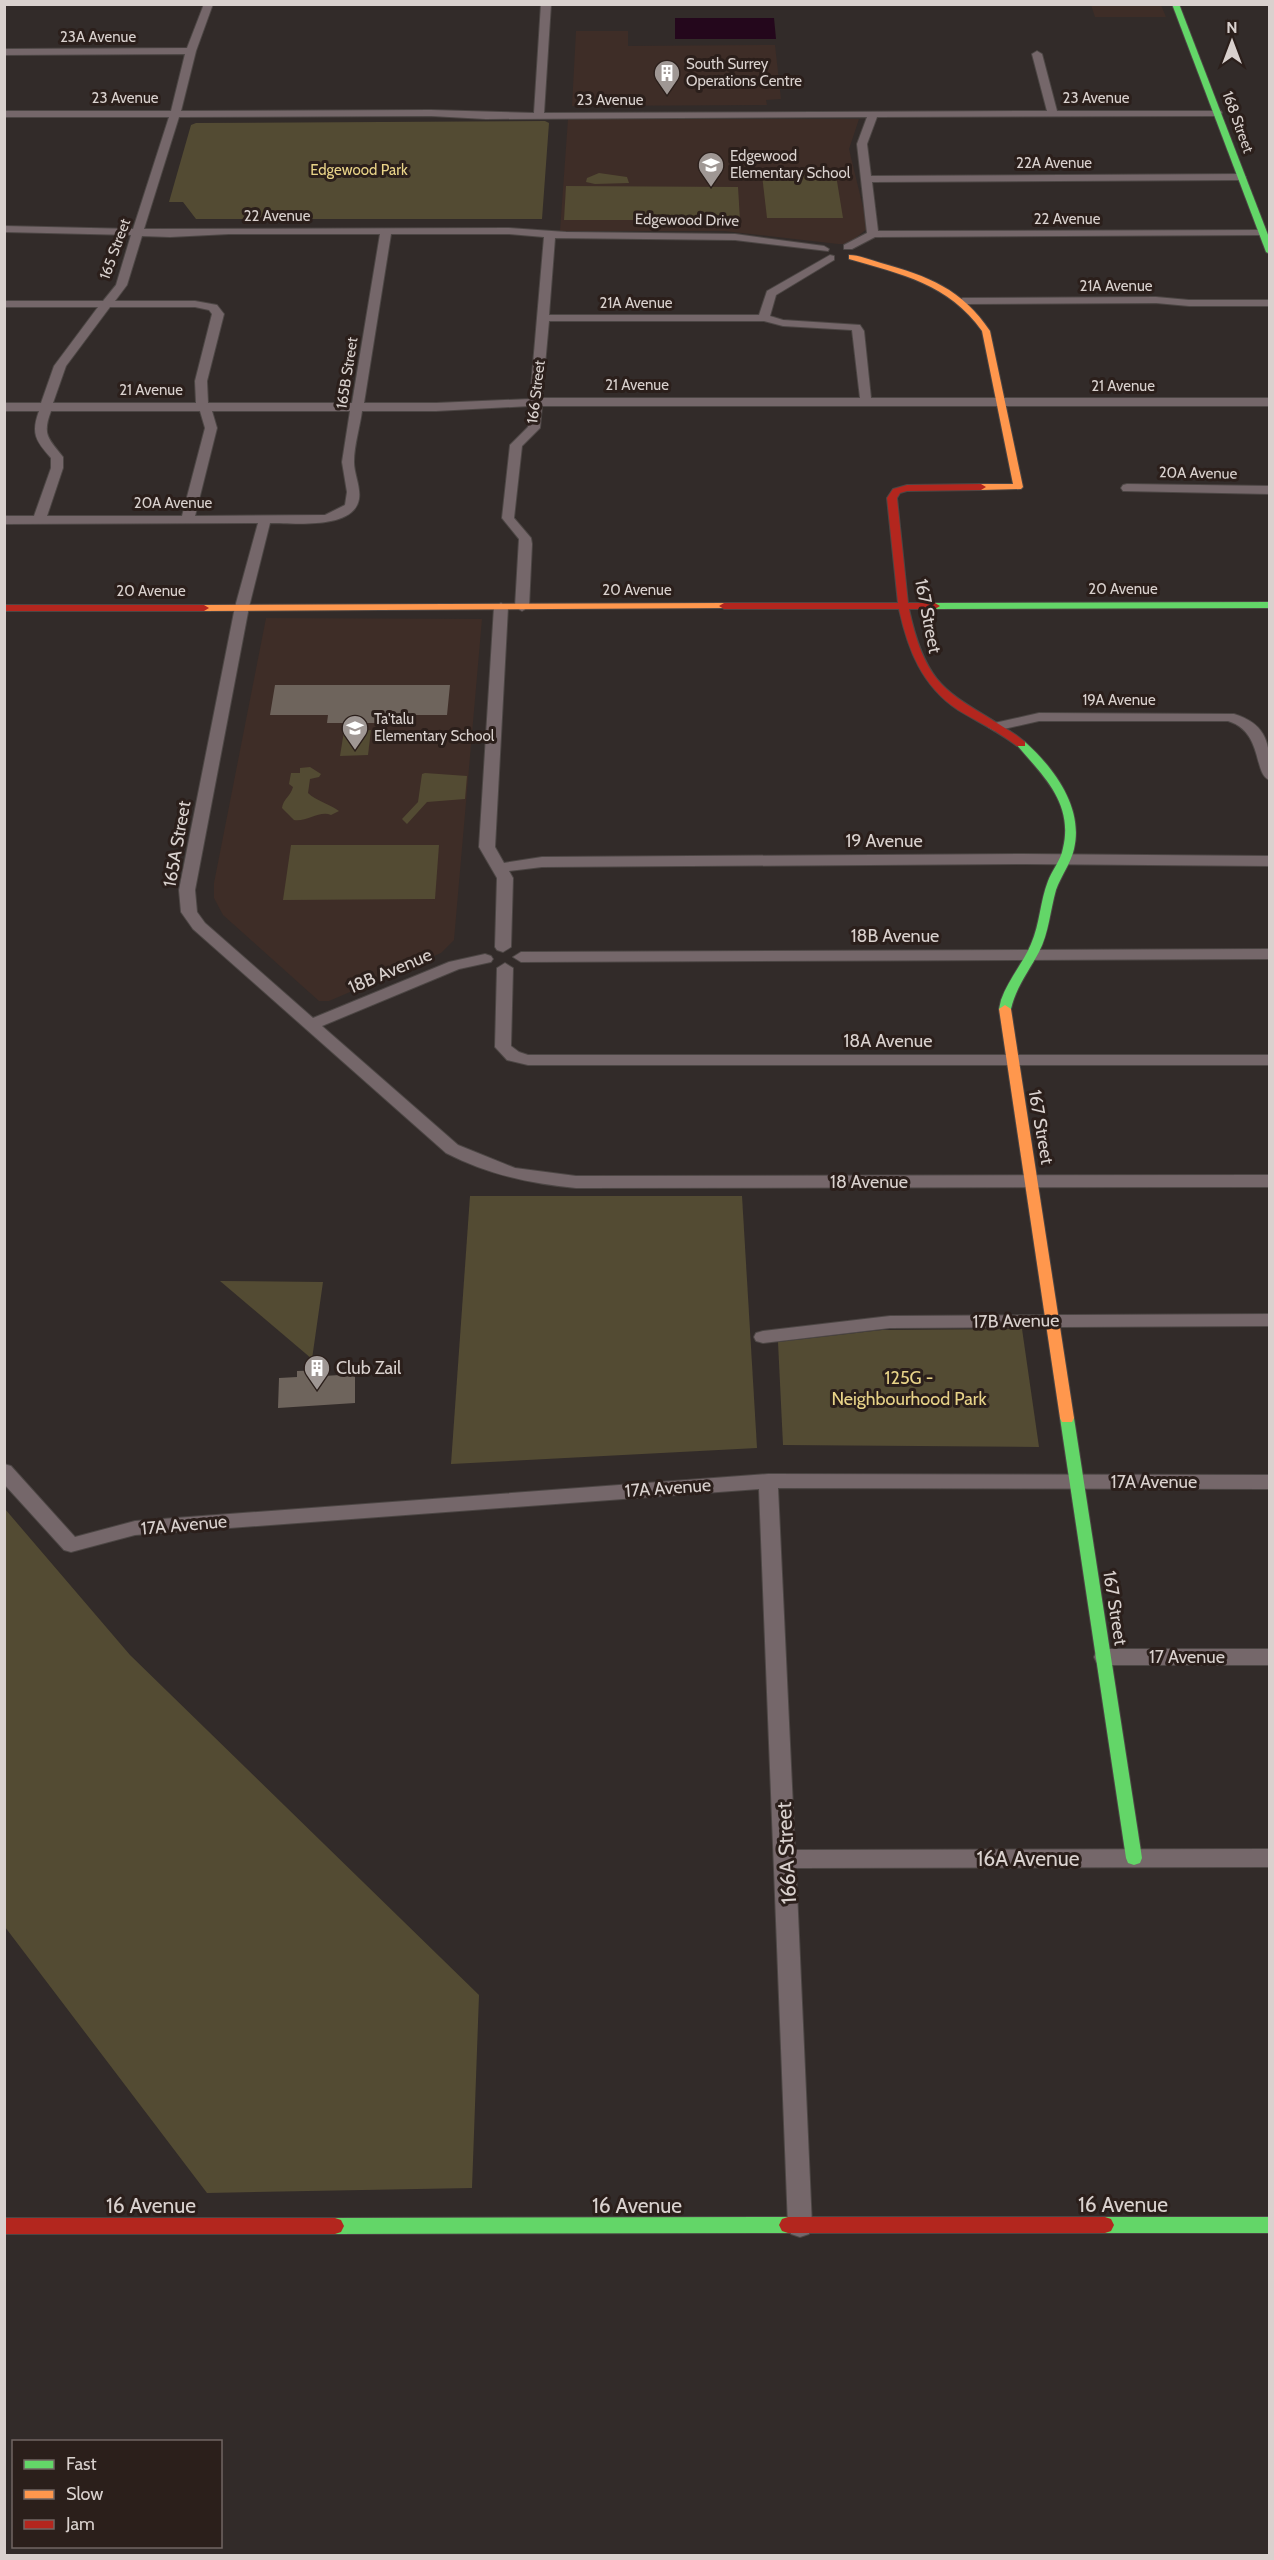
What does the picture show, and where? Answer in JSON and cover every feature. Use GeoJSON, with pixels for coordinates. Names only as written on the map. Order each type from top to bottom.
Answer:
{"type":"FeatureCollection","features":[{"type":"Feature","properties":{"kind":"street","name":"165 Street"},"geometry":{"type":"LineString","coordinates":[[39,520],[57,468],[57,457],[44,443],[39,427],[60,366],[121,285],[176,113],[192,51],[209,4]]}},
{"type":"Feature","properties":{"kind":"street"},"geometry":{"type":"LineString","coordinates":[[539,116],[546,4]]}},
{"type":"Feature","properties":{"kind":"street","name":"168 Street"},"geometry":{"type":"LineString","coordinates":[[1175,4],[1269,252]]}},
{"type":"Feature","properties":{"kind":"street","name":"23A Avenue"},"geometry":{"type":"LineString","coordinates":[[4,52],[192,51]]}},
{"type":"Feature","properties":{"kind":"street"},"geometry":{"type":"LineString","coordinates":[[1037,54],[1053,113]]}},
{"type":"Feature","properties":{"kind":"street","name":"23 Avenue"},"geometry":{"type":"LineString","coordinates":[[5,115],[431,113],[539,116],[1217,113]]}},
{"type":"Feature","properties":{"kind":"street"},"geometry":{"type":"LineString","coordinates":[[850,252],[873,234],[862,144],[873,114]]}},
{"type":"Feature","properties":{"kind":"street","name":"22A Avenue"},"geometry":{"type":"LineString","coordinates":[[867,179],[1241,177]]}},
{"type":"Feature","properties":{"kind":"street","name":"22 Avenue"},"geometry":{"type":"LineString","coordinates":[[4,229],[88,229],[138,233],[509,231],[550,235]]}},
{"type":"Feature","properties":{"kind":"street","name":"165B Street"},"geometry":{"type":"LineString","coordinates":[[342,516],[350,510],[353,498],[348,462],[386,231]]}},
{"type":"Feature","properties":{"kind":"street","name":"22 Avenue"},"geometry":{"type":"LineString","coordinates":[[873,234],[1262,233]]}},
{"type":"Feature","properties":{"kind":"street","name":"Edgewood Drive"},"geometry":{"type":"LineString","coordinates":[[550,235],[735,237],[844,259],[850,252]]}},
{"type":"Feature","properties":{"kind":"street","name":"166 Street"},"geometry":{"type":"LineString","coordinates":[[522,607],[526,544],[525,538],[508,518],[516,445],[534,428],[550,235]]}},
{"type":"Feature","properties":{"kind":"street"},"geometry":{"type":"LineString","coordinates":[[850,252],[917,279],[963,301],[979,317],[986,331],[1002,404]]}},
{"type":"Feature","properties":{"kind":"street"},"geometry":{"type":"LineString","coordinates":[[827,254],[771,293],[764,318],[783,323],[856,327],[861,350],[866,403]]}},
{"type":"Feature","properties":{"kind":"street","name":"21A Avenue"},"geometry":{"type":"LineString","coordinates":[[963,301],[1156,300],[1189,303],[1269,303]]}},
{"type":"Feature","properties":{"kind":"street"},"geometry":{"type":"LineString","coordinates":[[4,304],[195,304],[213,307],[218,314],[201,383],[200,399],[212,418],[211,428],[188,519]]}},
{"type":"Feature","properties":{"kind":"street","name":"21A Avenue"},"geometry":{"type":"LineString","coordinates":[[544,318],[764,318]]}},
{"type":"Feature","properties":{"kind":"street","name":"21 Avenue"},"geometry":{"type":"LineString","coordinates":[[4,407],[447,406],[537,402],[1002,404],[1269,402]]}},
{"type":"Feature","properties":{"kind":"street","name":"167 Street"},"geometry":{"type":"LineString","coordinates":[[1002,404],[1018,487],[907,488],[896,491],[892,498],[906,606],[918,661],[925,675],[958,705],[1029,750],[1054,780],[1061,796],[1069,830],[1070,844],[1053,884],[1038,943],[1023,967],[1005,1007],[1011,1061],[1032,1182],[1134,1858]]}},
{"type":"Feature","properties":{"kind":"street","name":"20A Avenue"},"geometry":{"type":"LineString","coordinates":[[1127,488],[1269,490]]}},
{"type":"Feature","properties":{"kind":"street","name":"20A Avenue"},"geometry":{"type":"LineString","coordinates":[[4,520],[326,519],[342,516]]}},
{"type":"Feature","properties":{"kind":"street","name":"165A Street"},"geometry":{"type":"LineString","coordinates":[[265,519],[242,607],[187,890],[189,912],[199,926],[440,1140],[472,1160]]}},
{"type":"Feature","properties":{"kind":"street","name":"20 Avenue"},"geometry":{"type":"LineString","coordinates":[[4,608],[1269,605]]}},
{"type":"Feature","properties":{"kind":"street"},"geometry":{"type":"LineString","coordinates":[[501,607],[487,847],[505,878],[503,947]]}},
{"type":"Feature","properties":{"kind":"street","name":"19A Avenue"},"geometry":{"type":"LineString","coordinates":[[995,727],[1039,717],[1222,717],[1244,722],[1256,732],[1269,776]]}},
{"type":"Feature","properties":{"kind":"street","name":"19 Avenue"},"geometry":{"type":"LineString","coordinates":[[500,868],[542,861],[1269,861]]}},
{"type":"Feature","properties":{"kind":"street"},"geometry":{"type":"LineString","coordinates":[[503,947],[514,949],[521,957],[517,964],[505,968],[491,966],[485,959],[492,950],[503,947]]}},
{"type":"Feature","properties":{"kind":"street","name":"18B Avenue"},"geometry":{"type":"LineString","coordinates":[[521,957],[1269,954]]}},
{"type":"Feature","properties":{"kind":"street","name":"18B Avenue"},"geometry":{"type":"LineString","coordinates":[[312,1024],[455,965],[485,959]]}},
{"type":"Feature","properties":{"kind":"street","name":"18A Avenue"},"geometry":{"type":"LineString","coordinates":[[505,968],[502,1042],[508,1053],[528,1060],[1269,1060]]}},
{"type":"Feature","properties":{"kind":"street","name":"18 Avenue"},"geometry":{"type":"LineString","coordinates":[[472,1160],[523,1176],[547,1181],[576,1182],[1269,1181]]}},
{"type":"Feature","properties":{"kind":"street","name":"17B Avenue"},"geometry":{"type":"LineString","coordinates":[[763,1337],[890,1322],[1269,1320]]}},
{"type":"Feature","properties":{"kind":"street","name":"17A Avenue"},"geometry":{"type":"LineString","coordinates":[[4,1471],[71,1545],[135,1528],[768,1481],[1269,1482]]}},
{"type":"Feature","properties":{"kind":"street","name":"166A Street"},"geometry":{"type":"LineString","coordinates":[[768,1481],[786,1858],[800,2226]]}},
{"type":"Feature","properties":{"kind":"street","name":"17 Avenue"},"geometry":{"type":"LineString","coordinates":[[1104,1657],[1269,1657]]}},
{"type":"Feature","properties":{"kind":"street","name":"16A Avenue"},"geometry":{"type":"LineString","coordinates":[[786,1858],[1269,1858]]}},
{"type":"Feature","properties":{"kind":"street","name":"16 Avenue"},"geometry":{"type":"LineString","coordinates":[[4,2226],[1269,2225]]}},
{"type":"Feature","properties":{"kind":"shaded area"},"geometry":{"type":"Polygon","coordinates":[[[1091,5],[1161,5],[1166,17],[1095,17],[1091,5]]]}},
{"type":"Feature","properties":{"kind":"shaded area"},"geometry":{"type":"Polygon","coordinates":[[[675,18],[774,18],[776,39],[675,39],[675,18]]]}},
{"type":"Feature","properties":{"kind":"shaded area","name":"South Surrey Operations Centre"},"geometry":{"type":"Polygon","coordinates":[[[576,31],[628,31],[628,46],[775,45],[781,99],[766,100],[767,105],[572,106],[576,31]]]}},
{"type":"Feature","properties":{"kind":"shaded area","name":"Edgewood Elementary School"},"geometry":{"type":"Polygon","coordinates":[[[568,119],[859,119],[849,149],[868,228],[848,244],[724,231],[560,231],[568,119]]]}},
{"type":"Feature","properties":{"kind":"shaded area","name":"Ta'talu Elementary School"},"geometry":{"type":"Polygon","coordinates":[[[266,618],[482,619],[454,940],[441,953],[329,1001],[319,1001],[223,915],[214,898],[214,883],[266,618]]]}},
{"type":"Feature","properties":{"kind":"green space","name":"Edgewood Park"},"geometry":{"type":"Polygon","coordinates":[[[545,121],[549,123],[542,219],[196,219],[183,202],[169,202],[191,125],[196,123],[545,121]]]}},
{"type":"Feature","properties":{"kind":"green space"},"geometry":{"type":"Polygon","coordinates":[[[599,173],[627,177],[629,183],[586,182],[587,178],[599,173]]]}},
{"type":"Feature","properties":{"kind":"green space"},"geometry":{"type":"Polygon","coordinates":[[[762,175],[836,175],[843,218],[767,218],[762,175]]]}},
{"type":"Feature","properties":{"kind":"green space"},"geometry":{"type":"Polygon","coordinates":[[[566,186],[738,187],[740,220],[564,220],[566,186]]]}},
{"type":"Feature","properties":{"kind":"green space"},"geometry":{"type":"Polygon","coordinates":[[[371,730],[368,755],[340,756],[344,731],[371,730]]]}},
{"type":"Feature","properties":{"kind":"green space"},"geometry":{"type":"Polygon","coordinates":[[[310,767],[321,774],[319,777],[310,779],[308,793],[339,811],[331,815],[322,814],[294,820],[282,808],[293,787],[289,784],[291,773],[300,773],[300,768],[310,767]]]}},
{"type":"Feature","properties":{"kind":"green space"},"geometry":{"type":"Polygon","coordinates":[[[422,774],[467,776],[465,799],[427,802],[407,824],[402,819],[418,802],[422,774]]]}},
{"type":"Feature","properties":{"kind":"green space"},"geometry":{"type":"Polygon","coordinates":[[[291,845],[439,845],[435,899],[283,900],[291,845]]]}},
{"type":"Feature","properties":{"kind":"green space"},"geometry":{"type":"Polygon","coordinates":[[[470,1196],[742,1196],[757,1448],[451,1464],[470,1196]]]}},
{"type":"Feature","properties":{"kind":"green space"},"geometry":{"type":"Polygon","coordinates":[[[220,1281],[323,1282],[312,1359],[220,1281]]]}},
{"type":"Feature","properties":{"kind":"green space","name":"125G - Neighbourhood Park"},"geometry":{"type":"Polygon","coordinates":[[[1022,1329],[1039,1447],[783,1445],[778,1342],[882,1330],[1022,1329]]]}},
{"type":"Feature","properties":{"kind":"green space"},"geometry":{"type":"Polygon","coordinates":[[[5,1509],[130,1655],[479,1995],[472,2188],[207,2193],[5,1927],[5,1509]]]}},
{"type":"Feature","properties":{"kind":"building","name":"Ta'talu Elementary School"},"geometry":{"type":"Polygon","coordinates":[[[275,685],[450,685],[447,715],[387,715],[386,723],[327,723],[328,715],[270,715],[275,685]]]}},
{"type":"Feature","properties":{"kind":"building","name":"Club Zail"},"geometry":{"type":"Polygon","coordinates":[[[324,1370],[324,1376],[355,1374],[355,1403],[278,1408],[279,1378],[297,1377],[297,1371],[324,1370]]]}},
{"type":"Feature","properties":{"kind":"traffic: fast"},"geometry":{"type":"LineString","coordinates":[[1175,4],[1270,252]]}},
{"type":"Feature","properties":{"kind":"traffic: fast"},"geometry":{"type":"LineString","coordinates":[[935,606],[1270,605]]}},
{"type":"Feature","properties":{"kind":"traffic: fast"},"geometry":{"type":"LineString","coordinates":[[1005,1009],[1010,992],[1037,944],[1050,893],[1069,848],[1071,834],[1070,819],[1059,790],[1041,764],[1021,744]]}},
{"type":"Feature","properties":{"kind":"traffic: fast"},"geometry":{"type":"LineString","coordinates":[[1067,1418],[1134,1858]]}},
{"type":"Feature","properties":{"kind":"traffic: fast"},"geometry":{"type":"LineString","coordinates":[[335,2226],[788,2225]]}},
{"type":"Feature","properties":{"kind":"traffic: fast"},"geometry":{"type":"LineString","coordinates":[[1105,2225],[1270,2225]]}},
{"type":"Feature","properties":{"kind":"traffic: slow"},"geometry":{"type":"LineString","coordinates":[[852,257],[909,274],[945,290],[975,314],[986,331],[1018,487],[981,487]]}},
{"type":"Feature","properties":{"kind":"traffic: slow"},"geometry":{"type":"LineString","coordinates":[[204,608],[724,606]]}},
{"type":"Feature","properties":{"kind":"traffic: slow"},"geometry":{"type":"LineString","coordinates":[[1005,1009],[1067,1418]]}},
{"type":"Feature","properties":{"kind":"traffic: jam"},"geometry":{"type":"LineString","coordinates":[[981,487],[907,488],[896,491],[892,498],[903,603],[908,630],[917,655],[929,676],[944,694],[1021,744]]}},
{"type":"Feature","properties":{"kind":"traffic: jam"},"geometry":{"type":"LineString","coordinates":[[724,606],[935,606]]}},
{"type":"Feature","properties":{"kind":"traffic: jam"},"geometry":{"type":"LineString","coordinates":[[4,608],[204,608]]}},
{"type":"Feature","properties":{"kind":"traffic: jam"},"geometry":{"type":"LineString","coordinates":[[788,2225],[1105,2225]]}},
{"type":"Feature","properties":{"kind":"traffic: jam"},"geometry":{"type":"LineString","coordinates":[[4,2226],[335,2226]]}},
{"type":"Feature","properties":{"kind":"place","name":"South Surrey Operations Centre"},"geometry":{"type":"Point","coordinates":[667,96]}},
{"type":"Feature","properties":{"kind":"place","name":"Edgewood Elementary School"},"geometry":{"type":"Point","coordinates":[711,188]}},
{"type":"Feature","properties":{"kind":"place","name":"Ta'talu Elementary School"},"geometry":{"type":"Point","coordinates":[355,751]}},
{"type":"Feature","properties":{"kind":"place","name":"Club Zail"},"geometry":{"type":"Point","coordinates":[317,1391]}}]}
